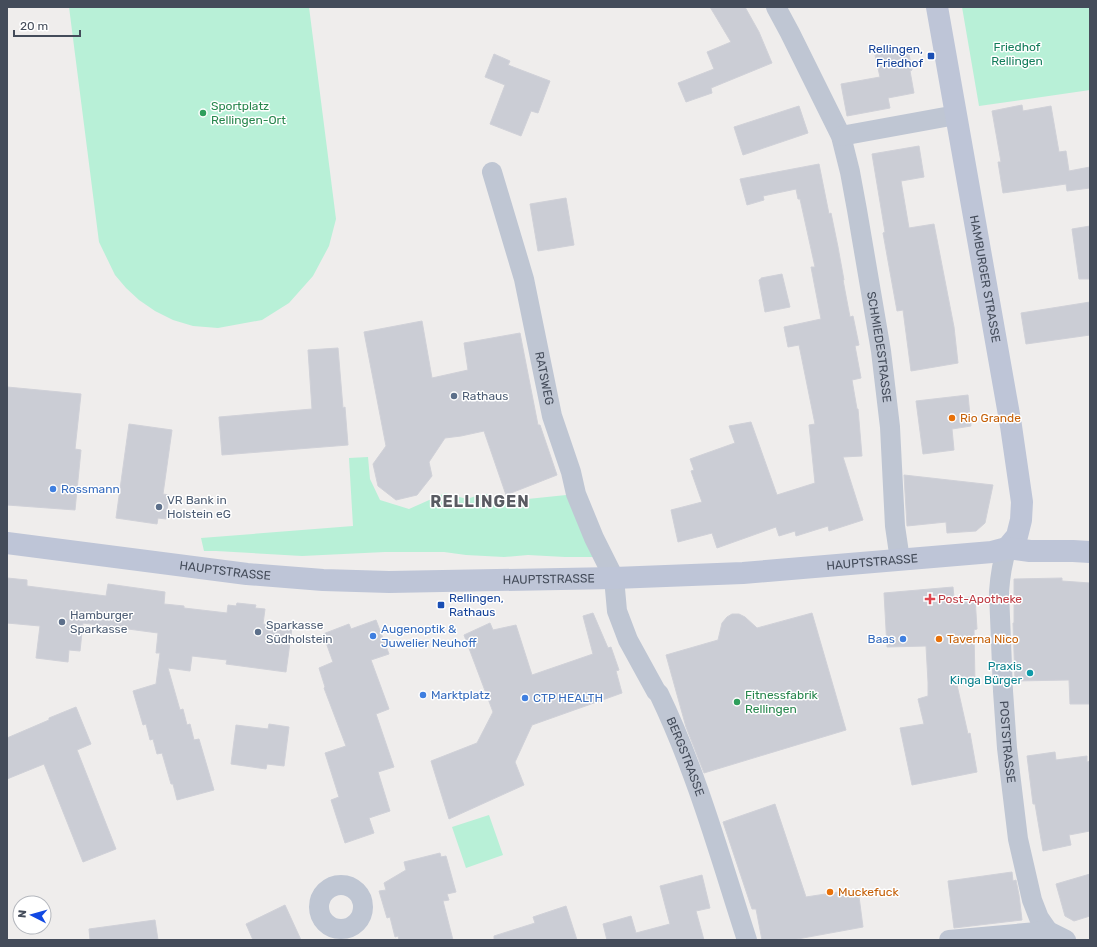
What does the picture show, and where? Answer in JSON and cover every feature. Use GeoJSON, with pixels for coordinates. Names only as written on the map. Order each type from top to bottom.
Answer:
{"type":"FeatureCollection","features":[{"type":"Feature","properties":{"kind":"main road","name":"HAMBURGER STRASSE"},"geometry":{"type":"LineString","coordinates":[[938,7],[1011,426],[1022,502],[1021,520],[1017,536],[1007,548]]}},
{"type":"Feature","properties":{"kind":"main road","name":"HAUPTSTRASSE"},"geometry":{"type":"LineString","coordinates":[[7,543],[248,574],[323,580],[389,582],[614,578],[743,572],[992,552],[1007,548],[1030,551],[1090,552]]}},
{"type":"Feature","properties":{"kind":"street","name":"SCHMIEDESTRASSE"},"geometry":{"type":"LineString","coordinates":[[776,7],[790,32],[841,136],[850,172],[881,351],[890,426],[895,526],[900,560]]}},
{"type":"Feature","properties":{"kind":"street"},"geometry":{"type":"LineString","coordinates":[[841,136],[956,115]]}},
{"type":"Feature","properties":{"kind":"street","name":"RATSWEG"},"geometry":{"type":"LineString","coordinates":[[492,172],[524,280],[552,416],[571,472],[576,494],[594,538],[614,578]]}},
{"type":"Feature","properties":{"kind":"street","name":"POSTSTRASSE"},"geometry":{"type":"LineString","coordinates":[[1007,548],[1001,570],[999,592],[1003,691],[1008,748],[1018,839],[1032,900],[1048,931]]}},
{"type":"Feature","properties":{"kind":"street","name":"BERGSTRASSE"},"geometry":{"type":"LineString","coordinates":[[614,578],[617,610],[628,640],[659,694],[674,726],[705,808],[747,940]]}},
{"type":"Feature","properties":{"kind":"street"},"geometry":{"type":"LineString","coordinates":[[949,940],[1048,931],[1066,940]]}},
{"type":"Feature","properties":{"kind":"green space","name":"Sportplatz Rellingen-Ort"},"geometry":{"type":"Polygon","coordinates":[[[69,7],[309,7],[336,219],[329,246],[313,276],[289,303],[262,320],[218,328],[193,326],[173,320],[155,311],[139,300],[115,275],[99,242],[69,7]]]}},
{"type":"Feature","properties":{"kind":"green space","name":"Friedhof Rellingen"},"geometry":{"type":"Polygon","coordinates":[[[962,7],[1090,7],[1090,90],[979,106],[962,7]]]}},
{"type":"Feature","properties":{"kind":"green space"},"geometry":{"type":"Polygon","coordinates":[[[368,457],[370,479],[380,500],[409,509],[445,493],[467,499],[488,494],[497,502],[576,494],[603,557],[528,555],[504,557],[444,552],[385,552],[302,556],[204,551],[201,538],[353,526],[349,458],[368,457]]]}},
{"type":"Feature","properties":{"kind":"green space"},"geometry":{"type":"Polygon","coordinates":[[[489,815],[503,855],[466,868],[452,827],[489,815]]]}},
{"type":"Feature","properties":{"kind":"building"},"geometry":{"type":"Polygon","coordinates":[[[710,7],[745,7],[759,32],[772,63],[711,88],[712,93],[686,102],[678,83],[714,69],[707,52],[731,42],[710,7]]]}},
{"type":"Feature","properties":{"kind":"building"},"geometry":{"type":"Polygon","coordinates":[[[908,49],[914,93],[888,98],[890,108],[847,116],[841,84],[880,77],[875,55],[908,49]]]}},
{"type":"Feature","properties":{"kind":"building"},"geometry":{"type":"Polygon","coordinates":[[[494,54],[510,61],[508,65],[550,81],[538,113],[531,111],[521,136],[490,124],[505,85],[485,77],[494,54]]]}},
{"type":"Feature","properties":{"kind":"building"},"geometry":{"type":"Polygon","coordinates":[[[1022,105],[1023,111],[1051,106],[1059,152],[1066,151],[1069,171],[1090,167],[1090,188],[1067,191],[1066,184],[1003,193],[998,162],[1001,162],[992,111],[1022,105]]]}},
{"type":"Feature","properties":{"kind":"building"},"geometry":{"type":"Polygon","coordinates":[[[799,106],[808,133],[743,155],[734,127],[799,106]]]}},
{"type":"Feature","properties":{"kind":"building"},"geometry":{"type":"Polygon","coordinates":[[[919,146],[924,177],[901,181],[909,228],[934,224],[954,327],[958,363],[911,371],[903,310],[897,311],[883,233],[885,232],[872,154],[919,146]]]}},
{"type":"Feature","properties":{"kind":"building"},"geometry":{"type":"Polygon","coordinates":[[[819,164],[829,214],[831,213],[838,247],[850,317],[853,316],[859,345],[855,346],[861,378],[852,380],[858,409],[862,456],[843,457],[863,520],[829,531],[828,526],[796,536],[795,531],[779,536],[776,527],[717,548],[712,533],[678,542],[671,510],[702,502],[691,471],[694,470],[690,459],[735,443],[729,426],[751,422],[777,495],[815,483],[809,425],[815,424],[799,345],[788,347],[784,327],[821,319],[811,267],[815,267],[800,199],[798,199],[796,189],[763,196],[764,200],[747,205],[740,179],[819,164]]]}},
{"type":"Feature","properties":{"kind":"building"},"geometry":{"type":"Polygon","coordinates":[[[566,198],[574,245],[538,251],[530,204],[566,198]]]}},
{"type":"Feature","properties":{"kind":"building"},"geometry":{"type":"Polygon","coordinates":[[[1090,226],[1090,279],[1079,279],[1072,229],[1090,226]]]}},
{"type":"Feature","properties":{"kind":"building"},"geometry":{"type":"Polygon","coordinates":[[[782,274],[790,307],[765,312],[759,280],[761,278],[782,274]]]}},
{"type":"Feature","properties":{"kind":"building"},"geometry":{"type":"Polygon","coordinates":[[[1090,302],[1090,335],[1026,344],[1021,313],[1090,302]]]}},
{"type":"Feature","properties":{"kind":"building","name":"Rathaus"},"geometry":{"type":"Polygon","coordinates":[[[422,321],[432,378],[468,370],[464,343],[520,333],[538,425],[540,425],[557,475],[506,495],[484,431],[445,438],[429,462],[432,476],[417,495],[396,500],[378,486],[373,464],[386,446],[364,332],[422,321]]]}},
{"type":"Feature","properties":{"kind":"building"},"geometry":{"type":"Polygon","coordinates":[[[338,348],[348,445],[222,455],[219,417],[312,409],[308,350],[338,348]]]}},
{"type":"Feature","properties":{"kind":"building"},"geometry":{"type":"Polygon","coordinates":[[[7,387],[81,394],[75,449],[81,450],[75,510],[7,505],[7,387]]]}},
{"type":"Feature","properties":{"kind":"building"},"geometry":{"type":"Polygon","coordinates":[[[968,395],[971,426],[952,429],[954,450],[923,454],[916,401],[968,395]]]}},
{"type":"Feature","properties":{"kind":"building"},"geometry":{"type":"Polygon","coordinates":[[[129,424],[172,430],[163,494],[169,495],[166,519],[158,518],[157,524],[116,518],[129,424]]]}},
{"type":"Feature","properties":{"kind":"building"},"geometry":{"type":"Polygon","coordinates":[[[904,475],[993,485],[985,523],[976,531],[947,533],[946,522],[907,526],[904,475]]]}},
{"type":"Feature","properties":{"kind":"building"},"geometry":{"type":"Polygon","coordinates":[[[7,578],[27,580],[27,586],[106,596],[108,584],[165,592],[164,604],[227,613],[228,605],[236,606],[237,603],[256,605],[255,608],[265,609],[263,624],[292,628],[286,672],[226,664],[227,660],[192,656],[190,671],[168,668],[180,710],[183,709],[187,725],[190,724],[194,740],[199,739],[214,790],[177,800],[162,753],[157,754],[153,739],[150,740],[146,724],[143,725],[133,691],[156,684],[160,653],[156,653],[158,633],[83,623],[80,651],[69,650],[68,662],[36,658],[40,626],[7,623],[7,578]]]}},
{"type":"Feature","properties":{"kind":"building"},"geometry":{"type":"Polygon","coordinates":[[[1062,578],[1062,581],[1090,583],[1090,704],[1070,704],[1069,680],[1015,681],[1013,623],[1014,579],[1062,578]]]}},
{"type":"Feature","properties":{"kind":"building"},"geometry":{"type":"Polygon","coordinates":[[[953,587],[954,598],[975,597],[977,629],[974,630],[975,683],[957,685],[968,734],[970,733],[977,772],[912,785],[900,728],[924,724],[918,699],[928,696],[926,646],[887,647],[884,593],[953,587]]]}},
{"type":"Feature","properties":{"kind":"building"},"geometry":{"type":"Polygon","coordinates":[[[593,613],[608,648],[611,647],[619,670],[616,671],[622,693],[532,725],[515,762],[524,785],[449,819],[431,761],[477,743],[493,712],[464,635],[490,623],[493,630],[516,625],[532,675],[593,654],[583,616],[593,613]]]}},
{"type":"Feature","properties":{"kind":"building"},"geometry":{"type":"Polygon","coordinates":[[[812,613],[846,730],[704,773],[686,727],[666,655],[718,640],[722,623],[732,614],[739,614],[745,617],[757,628],[812,613]]]}},
{"type":"Feature","properties":{"kind":"building"},"geometry":{"type":"Polygon","coordinates":[[[376,620],[389,654],[371,660],[389,709],[376,714],[394,767],[378,772],[390,811],[369,818],[374,833],[345,843],[331,800],[339,797],[325,753],[346,746],[324,688],[325,687],[319,668],[333,662],[323,634],[349,624],[351,629],[376,620]]]}},
{"type":"Feature","properties":{"kind":"building"},"geometry":{"type":"Polygon","coordinates":[[[76,707],[91,744],[77,750],[116,849],[83,862],[44,764],[7,779],[7,738],[76,707]]]}},
{"type":"Feature","properties":{"kind":"building"},"geometry":{"type":"Polygon","coordinates":[[[269,724],[289,727],[284,766],[267,764],[266,769],[231,764],[236,725],[268,729],[269,724]]]}},
{"type":"Feature","properties":{"kind":"building"},"geometry":{"type":"Polygon","coordinates":[[[1055,752],[1056,760],[1087,756],[1087,762],[1090,761],[1090,831],[1069,835],[1071,845],[1043,851],[1035,804],[1033,804],[1027,756],[1055,752]]]}},
{"type":"Feature","properties":{"kind":"building"},"geometry":{"type":"Polygon","coordinates":[[[775,804],[806,897],[858,889],[863,927],[792,940],[762,940],[756,909],[752,909],[723,822],[775,804]]]}},
{"type":"Feature","properties":{"kind":"building"},"geometry":{"type":"Polygon","coordinates":[[[440,853],[441,857],[446,856],[456,892],[447,894],[449,900],[443,901],[453,940],[399,940],[398,936],[395,937],[390,917],[387,918],[379,891],[386,890],[384,883],[406,870],[404,862],[440,853]]]}},
{"type":"Feature","properties":{"kind":"building"},"geometry":{"type":"Polygon","coordinates":[[[1012,872],[1013,881],[1016,880],[1022,920],[954,928],[948,881],[1012,872]]]}},
{"type":"Feature","properties":{"kind":"building"},"geometry":{"type":"Polygon","coordinates":[[[1090,874],[1090,916],[1074,921],[1065,916],[1056,884],[1090,874]]]}},
{"type":"Feature","properties":{"kind":"building"},"geometry":{"type":"Polygon","coordinates":[[[702,875],[710,908],[696,911],[704,940],[607,940],[603,924],[631,916],[636,933],[670,924],[660,886],[702,875]]]}},
{"type":"Feature","properties":{"kind":"building"},"geometry":{"type":"Polygon","coordinates":[[[285,905],[301,940],[253,940],[246,924],[285,905]]]}},
{"type":"Feature","properties":{"kind":"building"},"geometry":{"type":"Polygon","coordinates":[[[566,906],[577,940],[494,940],[494,936],[535,923],[533,917],[566,906]]]}},
{"type":"Feature","properties":{"kind":"building"},"geometry":{"type":"Polygon","coordinates":[[[155,920],[158,940],[90,940],[89,929],[155,920]]]}},
{"type":"Feature","properties":{"kind":"place","name":"Rellingen, Friedhof"},"geometry":{"type":"Point","coordinates":[931,56]}},
{"type":"Feature","properties":{"kind":"place","name":"Sportplatz Rellingen-Ort"},"geometry":{"type":"Point","coordinates":[203,113]}},
{"type":"Feature","properties":{"kind":"place","name":"Rathaus"},"geometry":{"type":"Point","coordinates":[454,396]}},
{"type":"Feature","properties":{"kind":"place","name":"Rio Grande"},"geometry":{"type":"Point","coordinates":[952,418]}},
{"type":"Feature","properties":{"kind":"place","name":"Rossmann"},"geometry":{"type":"Point","coordinates":[53,489]}},
{"type":"Feature","properties":{"kind":"place","name":"VR Bank in Holstein eG"},"geometry":{"type":"Point","coordinates":[159,507]}},
{"type":"Feature","properties":{"kind":"place","name":"Post-Apotheke"},"geometry":{"type":"Point","coordinates":[930,599]}},
{"type":"Feature","properties":{"kind":"place","name":"Rellingen, Rathaus"},"geometry":{"type":"Point","coordinates":[441,605]}},
{"type":"Feature","properties":{"kind":"place","name":"Hamburger Sparkasse"},"geometry":{"type":"Point","coordinates":[62,622]}},
{"type":"Feature","properties":{"kind":"place","name":"Sparkasse Südholstein"},"geometry":{"type":"Point","coordinates":[258,632]}},
{"type":"Feature","properties":{"kind":"place","name":"Augenoptik & Juwelier Neuhoff"},"geometry":{"type":"Point","coordinates":[373,636]}},
{"type":"Feature","properties":{"kind":"place","name":"Baas"},"geometry":{"type":"Point","coordinates":[903,639]}},
{"type":"Feature","properties":{"kind":"place","name":"Taverna Nico"},"geometry":{"type":"Point","coordinates":[939,639]}},
{"type":"Feature","properties":{"kind":"place","name":"Praxis Kinga Bürger"},"geometry":{"type":"Point","coordinates":[1030,673]}},
{"type":"Feature","properties":{"kind":"place","name":"Marktplatz"},"geometry":{"type":"Point","coordinates":[423,695]}},
{"type":"Feature","properties":{"kind":"place","name":"CTP HEALTH"},"geometry":{"type":"Point","coordinates":[525,698]}},
{"type":"Feature","properties":{"kind":"place","name":"Fitnessfabrik Rellingen"},"geometry":{"type":"Point","coordinates":[737,702]}},
{"type":"Feature","properties":{"kind":"place","name":"Muckefuck"},"geometry":{"type":"Point","coordinates":[830,892]}},
{"type":"Feature","properties":{"kind":"district","name":"RELLINGEN"},"geometry":{"type":"Point","coordinates":[480,501]}}]}
